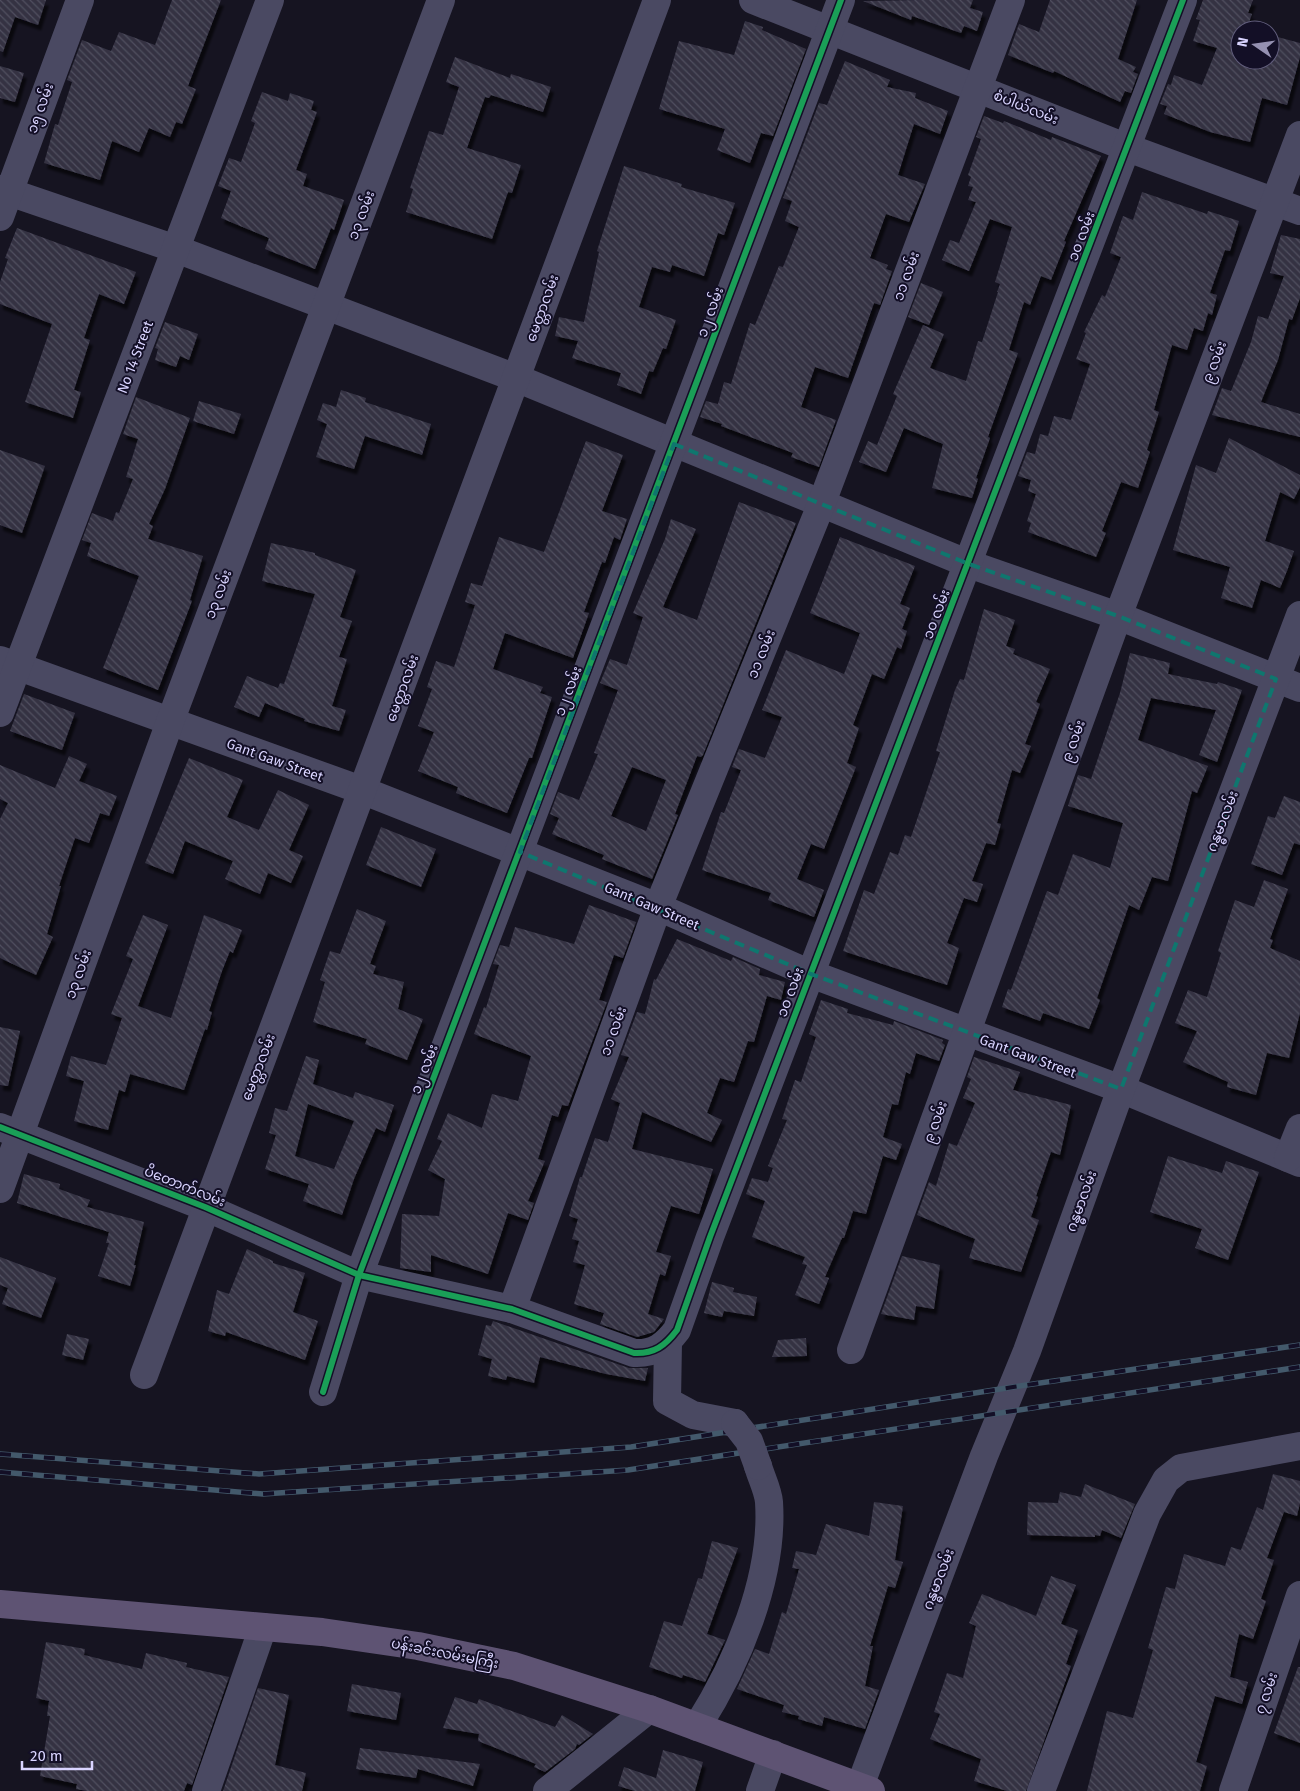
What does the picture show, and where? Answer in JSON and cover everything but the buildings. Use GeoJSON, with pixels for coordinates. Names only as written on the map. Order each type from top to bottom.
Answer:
{"type":"FeatureCollection","features":[{"type":"Feature","properties":{"kind":"main road","name":"ပန်းခင်းလမ်းမကြီး"},"geometry":{"type":"LineString","coordinates":[[0,1604],[322,1632],[418,1646],[495,1662],[649,1709],[866,1788]]}},
{"type":"Feature","properties":{"kind":"street","name":"၁၅ လမ်း"},"geometry":{"type":"LineString","coordinates":[[3,200],[80,0]]}},
{"type":"Feature","properties":{"kind":"street","name":"No 14 Street"},"geometry":{"type":"LineString","coordinates":[[0,713],[9,663],[176,249],[270,0]]}},
{"type":"Feature","properties":{"kind":"street","name":"၁၃ လမ်း"},"geometry":{"type":"LineString","coordinates":[[0,1189],[10,1130],[170,722],[441,0]]}},
{"type":"Feature","properties":{"kind":"street","name":"မေတ္တာလမ်း"},"geometry":{"type":"LineString","coordinates":[[144,1375],[205,1207],[364,791],[657,0]]}},
{"type":"Feature","properties":{"kind":"street","name":"စံပါယ်လမ်း"},"geometry":{"type":"LineString","coordinates":[[752,0],[1128,148],[1288,206]]}},
{"type":"Feature","properties":{"kind":"street","name":"၁၂ လမ်း"},"geometry":{"type":"LineString","coordinates":[[322,1392],[358,1275],[520,852],[841,0]]}},
{"type":"Feature","properties":{"kind":"street","name":"၁၁ လမ်း"},"geometry":{"type":"LineString","coordinates":[[512,1309],[658,907],[821,505],[1011,0]]}},
{"type":"Feature","properties":{"kind":"street","name":"၁၀ လမ်း"},"geometry":{"type":"LineString","coordinates":[[668,1342],[677,1330],[710,1236],[1128,148],[1183,0]]}},
{"type":"Feature","properties":{"kind":"street","name":"၉ လမ်း"},"geometry":{"type":"LineString","coordinates":[[851,1350],[1118,616],[1288,206],[1300,135]]}},
{"type":"Feature","properties":{"kind":"street"},"geometry":{"type":"LineString","coordinates":[[3,200],[176,249],[516,378],[968,564],[1118,616],[1288,684]]}},
{"type":"Feature","properties":{"kind":"street","name":"ဂန္ဓမာလမ်း"},"geometry":{"type":"LineString","coordinates":[[866,1788],[980,1465],[1027,1351],[1121,1090],[1288,684],[1300,615]]}},
{"type":"Feature","properties":{"kind":"street","name":"Gant Gaw Street"},"geometry":{"type":"LineString","coordinates":[[9,663],[364,791],[658,907],[810,974],[1121,1090],[1294,1161]]}},
{"type":"Feature","properties":{"kind":"street"},"geometry":{"type":"LineString","coordinates":[[1294,1161],[1300,1128]]}},
{"type":"Feature","properties":{"kind":"street","name":"ပိတောက်လမ်း"},"geometry":{"type":"LineString","coordinates":[[10,1130],[205,1207],[358,1275],[512,1309],[634,1353],[646,1354],[656,1351],[668,1342]]}},
{"type":"Feature","properties":{"kind":"street"},"geometry":{"type":"LineString","coordinates":[[668,1342],[667,1401],[693,1415],[735,1423],[749,1441],[769,1500],[768,1543],[760,1584],[738,1650],[718,1694],[697,1727]]}},
{"type":"Feature","properties":{"kind":"street"},"geometry":{"type":"LineString","coordinates":[[1041,1791],[1147,1514],[1166,1480],[1181,1468],[1300,1446]]}},
{"type":"Feature","properties":{"kind":"street","name":"၇ လမ်း"},"geometry":{"type":"LineString","coordinates":[[1233,1791],[1300,1596]]}},
{"type":"Feature","properties":{"kind":"street"},"geometry":{"type":"LineString","coordinates":[[206,1791],[263,1627]]}},
{"type":"Feature","properties":{"kind":"street"},"geometry":{"type":"LineString","coordinates":[[547,1791],[649,1709]]}},
{"type":"Feature","properties":{"kind":"street"},"geometry":{"type":"LineString","coordinates":[[760,1791],[774,1754]]}},
{"type":"Feature","properties":{"kind":"highlighted area"},"geometry":{"type":"Polygon","coordinates":[[[674,444],[969,564],[1118,616],[1276,679],[1121,1089],[811,974],[520,852],[674,444]]]}},
{"type":"Feature","properties":{"kind":"railway"},"geometry":{"type":"LineString","coordinates":[[0,1454],[259,1474],[631,1447],[1013,1387],[1300,1345]]}},
{"type":"Feature","properties":{"kind":"railway"},"geometry":{"type":"LineString","coordinates":[[0,1472],[263,1494],[628,1470],[1300,1367]]}},
{"type":"Feature","properties":{"kind":"cycle path"},"geometry":{"type":"LineString","coordinates":[[323,1392],[359,1275],[841,0]]}},
{"type":"Feature","properties":{"kind":"cycle path"},"geometry":{"type":"LineString","coordinates":[[0,1127],[205,1207],[359,1275],[512,1309],[634,1353],[647,1352],[663,1345],[677,1330],[710,1237],[1183,0]]}}]}
